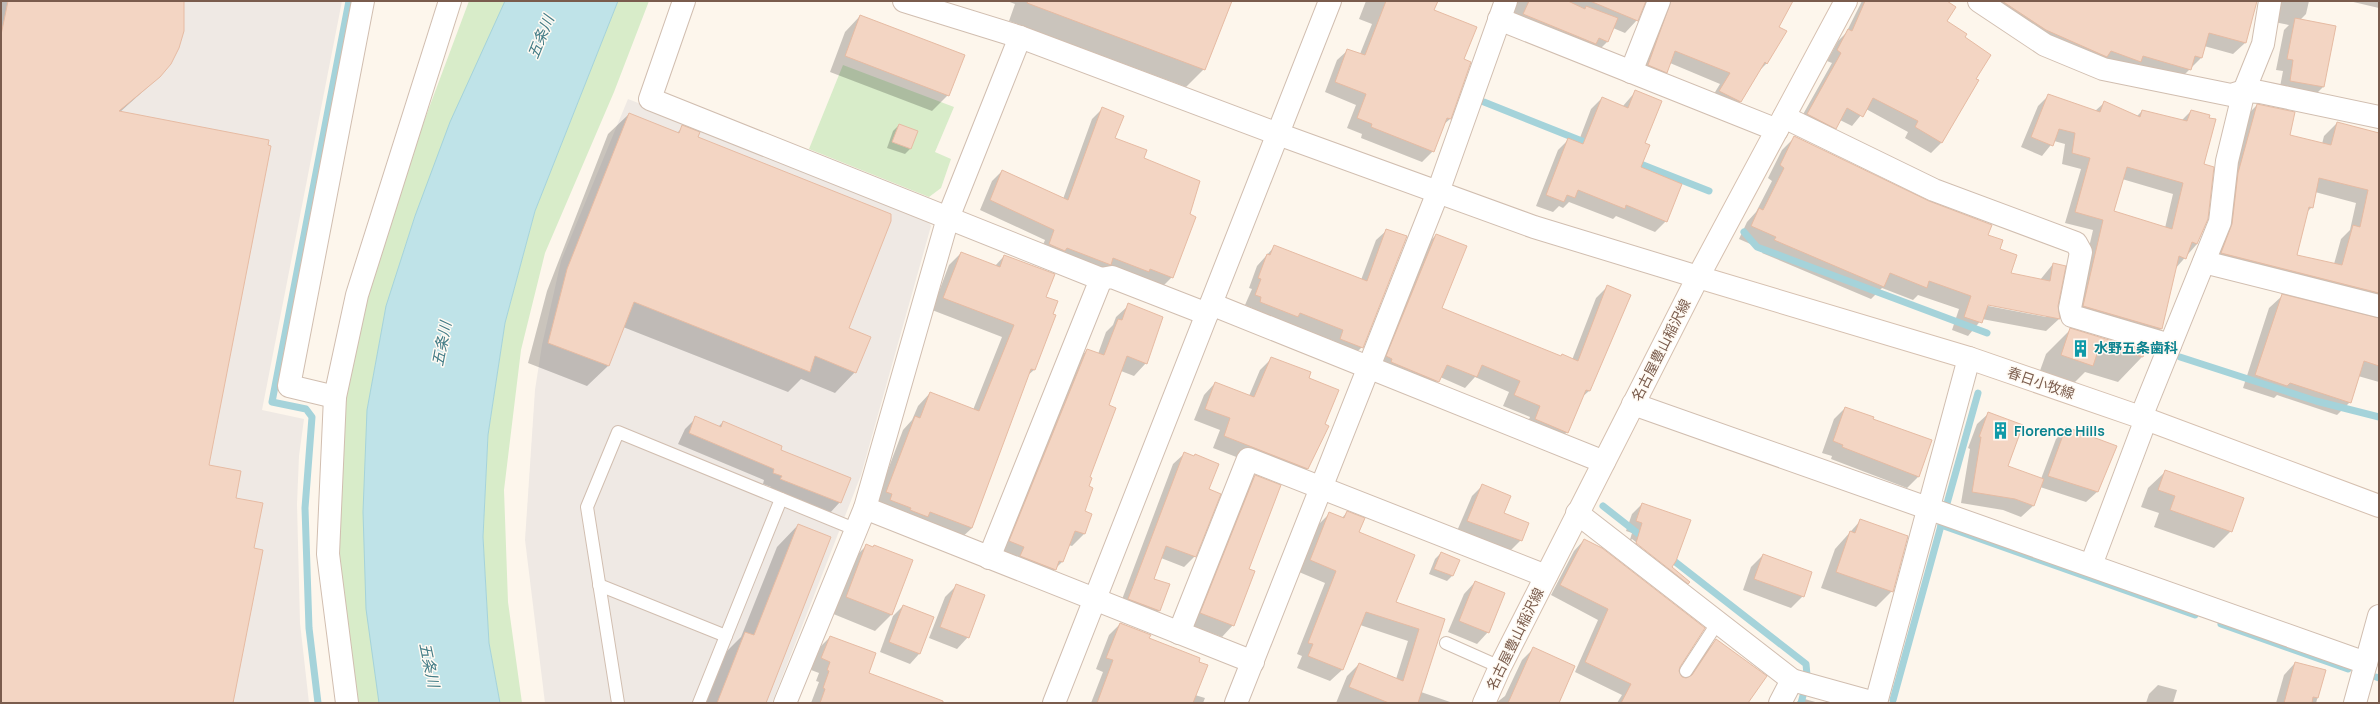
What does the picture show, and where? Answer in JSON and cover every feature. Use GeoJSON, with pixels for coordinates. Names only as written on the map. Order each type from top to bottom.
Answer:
{"type":"FeatureCollection","features":[{"type":"Feature","properties":{"kind":"street"},"geometry":{"type":"LineString","coordinates":[[334,397],[289,386],[363,1]]}},
{"type":"Feature","properties":{"kind":"street"},"geometry":{"type":"LineString","coordinates":[[347,703],[328,554],[334,397],[357,295],[450,1]]}},
{"type":"Feature","properties":{"kind":"street"},"geometry":{"type":"LineString","coordinates":[[684,1],[650,99],[1101,279],[1112,277],[1209,309],[1369,367],[1604,462]]}},
{"type":"Feature","properties":{"kind":"street","name":"春日小牧線"},"geometry":{"type":"LineString","coordinates":[[904,1],[928,5],[1020,36],[1278,134],[1534,227],[1969,358],[2143,418],[2379,506]]}},
{"type":"Feature","properties":{"kind":"street"},"geometry":{"type":"LineString","coordinates":[[1054,703],[1330,1]]}},
{"type":"Feature","properties":{"kind":"street"},"geometry":{"type":"LineString","coordinates":[[1631,72],[1659,1]]}},
{"type":"Feature","properties":{"kind":"street","name":"名古屋豊山稲沢線"},"geometry":{"type":"LineString","coordinates":[[1484,703],[1500,667],[1577,513],[1698,277],[1846,1]]}},
{"type":"Feature","properties":{"kind":"street"},"geometry":{"type":"LineString","coordinates":[[1979,1],[2045,45],[2103,69],[2231,95],[2244,91],[2260,92],[2379,117]]}},
{"type":"Feature","properties":{"kind":"street"},"geometry":{"type":"LineString","coordinates":[[2091,565],[2170,345],[2220,222],[2227,160],[2244,91],[2263,44],[2270,1]]}},
{"type":"Feature","properties":{"kind":"street"},"geometry":{"type":"LineString","coordinates":[[1236,703],[1438,192],[1503,10],[1631,72],[1780,123],[1934,190],[2076,242],[2081,252],[2070,308],[2072,316],[2170,345]]}},
{"type":"Feature","properties":{"kind":"street"},"geometry":{"type":"LineString","coordinates":[[785,703],[865,508],[948,218],[1020,36]]}},
{"type":"Feature","properties":{"kind":"street"},"geometry":{"type":"LineString","coordinates":[[2204,262],[2379,306]]}},
{"type":"Feature","properties":{"kind":"street"},"geometry":{"type":"LineString","coordinates":[[989,558],[1101,279]]}},
{"type":"Feature","properties":{"kind":"street"},"geometry":{"type":"LineString","coordinates":[[1577,513],[1792,680],[1875,703],[1969,358]]}},
{"type":"Feature","properties":{"kind":"street"},"geometry":{"type":"LineString","coordinates":[[1633,404],[2366,663]]}},
{"type":"Feature","properties":{"kind":"street"},"geometry":{"type":"LineString","coordinates":[[1179,633],[1248,459],[1546,576]]}},
{"type":"Feature","properties":{"kind":"street"},"geometry":{"type":"LineString","coordinates":[[865,508],[1253,662]]}},
{"type":"Feature","properties":{"kind":"street"},"geometry":{"type":"LineString","coordinates":[[2355,703],[2379,616]]}},
{"type":"Feature","properties":{"kind":"street"},"geometry":{"type":"LineString","coordinates":[[1780,703],[1792,680]]}},
{"type":"Feature","properties":{"kind":"lane"},"geometry":{"type":"LineString","coordinates":[[618,703],[587,507],[618,432],[857,530]]}},
{"type":"Feature","properties":{"kind":"lane"},"geometry":{"type":"LineString","coordinates":[[700,703],[781,499]]}},
{"type":"Feature","properties":{"kind":"lane"},"geometry":{"type":"LineString","coordinates":[[600,585],[726,636]]}},
{"type":"Feature","properties":{"kind":"lane"},"geometry":{"type":"LineString","coordinates":[[1686,671],[1718,622]]}},
{"type":"Feature","properties":{"kind":"lane"},"geometry":{"type":"LineString","coordinates":[[1446,643],[1500,667]]}},
{"type":"Feature","properties":{"kind":"shaded area"},"geometry":{"type":"Polygon","coordinates":[[[1,1],[342,1],[262,410],[304,419],[299,456],[297,504],[300,623],[309,703],[1,703],[1,1]]]}},
{"type":"Feature","properties":{"kind":"shaded area"},"geometry":{"type":"Polygon","coordinates":[[[628,99],[926,216],[931,226],[861,475],[772,703],[545,703],[525,540],[535,390],[542,345],[561,261],[628,99]]]}},
{"type":"Feature","properties":{"kind":"green space"},"geometry":{"type":"Polygon","coordinates":[[[469,1],[505,1],[415,216],[386,307],[367,410],[379,703],[354,703],[336,554],[339,415],[362,299],[411,156],[469,1]]]}},
{"type":"Feature","properties":{"kind":"green space"},"geometry":{"type":"Polygon","coordinates":[[[618,1],[649,1],[614,92],[545,253],[521,350],[504,490],[508,602],[522,703],[500,703],[489,643],[483,537],[488,435],[505,323],[535,211],[618,1]]]}},
{"type":"Feature","properties":{"kind":"green space"},"geometry":{"type":"Polygon","coordinates":[[[843,65],[954,107],[935,152],[951,159],[941,188],[929,197],[809,149],[843,65]]]}},
{"type":"Feature","properties":{"kind":"water","name":"五条川"},"geometry":{"type":"Polygon","coordinates":[[[505,1],[618,1],[535,211],[505,323],[488,435],[483,537],[489,643],[500,703],[379,703],[366,609],[363,512],[367,410],[386,306],[415,216],[450,122],[505,1]]]}},
{"type":"Feature","properties":{"kind":"building"},"geometry":{"type":"Polygon","coordinates":[[[8,1],[184,1],[184,31],[179,48],[171,64],[160,77],[119,111],[269,140],[268,145],[271,146],[209,465],[241,471],[236,498],[263,503],[254,548],[263,550],[233,703],[1,703],[1,35],[8,1]]]}},
{"type":"Feature","properties":{"kind":"building"},"geometry":{"type":"Polygon","coordinates":[[[1028,1],[1232,1],[1205,70],[1027,3],[1028,1]]]}},
{"type":"Feature","properties":{"kind":"building"},"geometry":{"type":"Polygon","coordinates":[[[1386,1],[1438,1],[1434,10],[1477,27],[1464,59],[1471,62],[1451,119],[1447,118],[1434,152],[1371,127],[1372,124],[1357,118],[1366,94],[1335,82],[1347,49],[1365,55],[1386,1]]]}},
{"type":"Feature","properties":{"kind":"building"},"geometry":{"type":"Polygon","coordinates":[[[1529,1],[1568,1],[1585,9],[1586,6],[1618,18],[1608,42],[1599,38],[1596,44],[1523,14],[1529,1]]]}},
{"type":"Feature","properties":{"kind":"building"},"geometry":{"type":"Polygon","coordinates":[[[1590,1],[1646,1],[1638,21],[1590,1]]]}},
{"type":"Feature","properties":{"kind":"building"},"geometry":{"type":"Polygon","coordinates":[[[1671,1],[1793,1],[1779,27],[1787,31],[1767,64],[1765,62],[1741,102],[1719,91],[1730,73],[1675,51],[1667,73],[1648,65],[1671,1]]]}},
{"type":"Feature","properties":{"kind":"building"},"geometry":{"type":"Polygon","coordinates":[[[1865,1],[1947,1],[1956,7],[1947,21],[1967,34],[1965,37],[1991,55],[1976,79],[1979,80],[1942,143],[1915,127],[1918,121],[1873,98],[1863,117],[1847,108],[1836,129],[1807,114],[1841,53],[1837,50],[1848,29],[1852,31],[1865,1]]]}},
{"type":"Feature","properties":{"kind":"building"},"geometry":{"type":"Polygon","coordinates":[[[2002,1],[2257,1],[2246,43],[2209,33],[2202,58],[2195,56],[2191,70],[2143,56],[2141,62],[2111,51],[2107,57],[2046,30],[2002,1]]]}},
{"type":"Feature","properties":{"kind":"building"},"geometry":{"type":"Polygon","coordinates":[[[860,15],[965,55],[949,96],[845,56],[860,15]]]}},
{"type":"Feature","properties":{"kind":"building"},"geometry":{"type":"Polygon","coordinates":[[[2295,18],[2336,26],[2324,87],[2290,81],[2293,60],[2287,59],[2295,18]]]}},
{"type":"Feature","properties":{"kind":"building"},"geometry":{"type":"Polygon","coordinates":[[[1635,90],[1662,101],[1645,143],[1650,145],[1641,167],[1682,184],[1667,222],[1626,205],[1625,209],[1578,190],[1575,198],[1567,195],[1564,202],[1546,195],[1568,138],[1583,144],[1602,97],[1628,108],[1635,90]]]}},
{"type":"Feature","properties":{"kind":"building"},"geometry":{"type":"Polygon","coordinates":[[[2048,94],[2100,112],[2104,101],[2140,117],[2142,110],[2187,121],[2191,110],[2210,115],[2209,118],[2216,119],[2204,164],[2214,167],[2208,219],[2197,244],[2192,242],[2186,259],[2179,256],[2162,329],[2083,306],[2103,220],[2075,212],[2090,158],[2072,153],[2075,133],[2059,129],[2053,146],[2031,137],[2048,94]],[[2127,167],[2114,211],[2172,229],[2183,183],[2127,167]]]}},
{"type":"Feature","properties":{"kind":"building"},"geometry":{"type":"Polygon","coordinates":[[[2257,104],[2295,112],[2290,135],[2331,145],[2337,122],[2379,133],[2379,293],[2221,253],[2232,224],[2238,173],[2257,104]],[[2319,178],[2313,208],[2309,207],[2297,255],[2342,265],[2353,225],[2360,227],[2368,190],[2319,178]]]}},
{"type":"Feature","properties":{"kind":"building"},"geometry":{"type":"Polygon","coordinates":[[[1102,107],[1124,116],[1115,138],[1147,150],[1144,158],[1200,181],[1190,214],[1196,217],[1173,278],[1150,269],[1149,272],[1113,258],[1111,265],[1067,248],[1065,251],[1049,244],[1054,230],[990,200],[1002,170],[1068,200],[1102,107]]]}},
{"type":"Feature","properties":{"kind":"building"},"geometry":{"type":"Polygon","coordinates":[[[629,113],[679,133],[682,125],[700,132],[698,137],[891,214],[891,221],[849,328],[871,337],[856,373],[815,356],[810,372],[634,302],[609,366],[548,343],[567,269],[629,113]]]}},
{"type":"Feature","properties":{"kind":"building"},"geometry":{"type":"Polygon","coordinates":[[[899,124],[918,131],[911,149],[892,142],[899,124]]]}},
{"type":"Feature","properties":{"kind":"building"},"geometry":{"type":"Polygon","coordinates":[[[1794,136],[1929,201],[1992,225],[1988,235],[2003,240],[2000,249],[2017,255],[2011,273],[2050,281],[2053,263],[2066,266],[2058,306],[2060,319],[1988,305],[1982,323],[1964,317],[1971,296],[1929,281],[1927,288],[1890,273],[1884,287],[1774,240],[1776,237],[1751,226],[1759,208],[1763,210],[1784,168],[1780,165],[1794,136]]]}},
{"type":"Feature","properties":{"kind":"building"},"geometry":{"type":"Polygon","coordinates":[[[1386,229],[1407,236],[1363,348],[1340,339],[1343,330],[1300,313],[1298,317],[1260,302],[1261,297],[1255,295],[1261,279],[1258,278],[1267,254],[1270,255],[1274,245],[1367,281],[1386,229]]]}},
{"type":"Feature","properties":{"kind":"building"},"geometry":{"type":"Polygon","coordinates":[[[1436,234],[1467,246],[1442,308],[1561,356],[1562,354],[1578,361],[1607,285],[1631,295],[1590,391],[1586,390],[1568,433],[1535,419],[1540,406],[1514,395],[1520,381],[1482,365],[1477,377],[1447,365],[1439,382],[1391,362],[1392,359],[1386,356],[1436,234]]]}},
{"type":"Feature","properties":{"kind":"building"},"geometry":{"type":"Polygon","coordinates":[[[961,252],[1000,267],[1004,255],[1055,274],[1046,297],[1058,301],[1053,314],[1056,315],[1035,370],[1031,369],[972,528],[930,512],[928,517],[910,510],[911,508],[890,500],[892,494],[886,492],[915,416],[920,418],[930,392],[979,411],[1014,325],[943,298],[961,252]]]}},
{"type":"Feature","properties":{"kind":"building"},"geometry":{"type":"Polygon","coordinates":[[[2282,294],[2379,318],[2379,366],[2364,361],[2351,403],[2290,383],[2287,386],[2255,375],[2282,294]]]}},
{"type":"Feature","properties":{"kind":"building"},"geometry":{"type":"Polygon","coordinates":[[[1128,303],[1163,317],[1147,364],[1127,356],[1109,405],[1116,408],[1090,477],[1092,478],[1089,486],[1093,488],[1085,511],[1092,514],[1085,534],[1075,531],[1063,562],[1059,561],[1056,570],[1020,556],[1024,547],[1009,541],[1087,349],[1104,355],[1118,319],[1122,320],[1128,303]]]}},
{"type":"Feature","properties":{"kind":"building","name":"水野五条歯科"},"geometry":{"type":"Polygon","coordinates":[[[2070,328],[2145,351],[2143,357],[2100,345],[2093,366],[2061,355],[2070,328]]]}},
{"type":"Feature","properties":{"kind":"building"},"geometry":{"type":"Polygon","coordinates":[[[1271,357],[1311,372],[1309,378],[1339,390],[1325,424],[1329,426],[1308,469],[1224,436],[1230,418],[1205,409],[1215,382],[1254,397],[1271,357]]]}},
{"type":"Feature","properties":{"kind":"building"},"geometry":{"type":"Polygon","coordinates":[[[1845,407],[1874,417],[1873,419],[1932,440],[1919,477],[1842,447],[1843,445],[1833,441],[1845,407]]]}},
{"type":"Feature","properties":{"kind":"building"},"geometry":{"type":"Polygon","coordinates":[[[1988,412],[2023,425],[2008,466],[2044,479],[2034,506],[2015,499],[1972,492],[1981,437],[1979,437],[1988,412]]]}},
{"type":"Feature","properties":{"kind":"building"},"geometry":{"type":"Polygon","coordinates":[[[695,416],[721,427],[723,421],[782,446],[781,450],[851,478],[841,503],[780,479],[782,476],[773,473],[774,469],[689,433],[695,416]]]}},
{"type":"Feature","properties":{"kind":"building"},"geometry":{"type":"Polygon","coordinates":[[[2066,427],[2117,446],[2098,492],[2048,476],[2066,427]]]}},
{"type":"Feature","properties":{"kind":"building"},"geometry":{"type":"Polygon","coordinates":[[[1184,452],[1194,456],[1195,454],[1219,464],[1209,489],[1221,494],[1196,557],[1166,546],[1154,579],[1170,584],[1160,611],[1128,599],[1184,452]]]}},
{"type":"Feature","properties":{"kind":"building"},"geometry":{"type":"Polygon","coordinates":[[[2165,470],[2244,498],[2232,532],[2170,510],[2175,496],[2158,490],[2165,470]]]}},
{"type":"Feature","properties":{"kind":"building"},"geometry":{"type":"Polygon","coordinates":[[[1255,475],[1281,485],[1249,569],[1255,571],[1234,626],[1200,613],[1255,475]]]}},
{"type":"Feature","properties":{"kind":"building"},"geometry":{"type":"Polygon","coordinates":[[[1482,484],[1511,496],[1504,513],[1529,523],[1522,541],[1467,521],[1482,484]]]}},
{"type":"Feature","properties":{"kind":"building"},"geometry":{"type":"Polygon","coordinates":[[[1642,503],[1691,520],[1676,561],[1672,567],[1690,582],[1688,584],[1636,543],[1642,523],[1636,521],[1642,503]]]}},
{"type":"Feature","properties":{"kind":"building"},"geometry":{"type":"Polygon","coordinates":[[[1347,511],[1365,518],[1359,532],[1415,555],[1396,602],[1445,619],[1418,703],[1389,703],[1349,687],[1359,663],[1403,681],[1419,629],[1366,612],[1343,670],[1308,656],[1313,644],[1308,643],[1336,571],[1310,560],[1329,512],[1344,518],[1347,511]]]}},
{"type":"Feature","properties":{"kind":"building"},"geometry":{"type":"Polygon","coordinates":[[[1860,519],[1908,536],[1893,592],[1836,572],[1850,531],[1855,533],[1860,519]]]}},
{"type":"Feature","properties":{"kind":"building"},"geometry":{"type":"Polygon","coordinates":[[[798,524],[831,537],[766,703],[717,703],[745,632],[754,635],[798,524]]]}},
{"type":"Feature","properties":{"kind":"building"},"geometry":{"type":"Polygon","coordinates":[[[1584,539],[1602,548],[1705,628],[1680,667],[1679,671],[1682,677],[1686,678],[1692,675],[1716,639],[1767,676],[1748,703],[1621,703],[1631,684],[1585,662],[1608,609],[1560,585],[1584,539]]]}},
{"type":"Feature","properties":{"kind":"building"},"geometry":{"type":"Polygon","coordinates":[[[866,544],[873,547],[874,545],[913,560],[892,615],[846,597],[866,544]]]}},
{"type":"Feature","properties":{"kind":"building"},"geometry":{"type":"Polygon","coordinates":[[[1441,552],[1460,560],[1453,576],[1434,569],[1441,552]]]}},
{"type":"Feature","properties":{"kind":"building"},"geometry":{"type":"Polygon","coordinates":[[[1763,554],[1812,572],[1804,597],[1754,579],[1763,554]]]}},
{"type":"Feature","properties":{"kind":"building"},"geometry":{"type":"Polygon","coordinates":[[[1475,581],[1505,593],[1489,633],[1459,621],[1475,581]]]}},
{"type":"Feature","properties":{"kind":"building"},"geometry":{"type":"Polygon","coordinates":[[[956,584],[985,595],[969,638],[940,627],[956,584]]]}},
{"type":"Feature","properties":{"kind":"building"},"geometry":{"type":"Polygon","coordinates":[[[903,605],[934,617],[920,654],[889,642],[903,605]]]}},
{"type":"Feature","properties":{"kind":"building"},"geometry":{"type":"Polygon","coordinates":[[[1120,623],[1151,635],[1149,638],[1200,658],[1199,662],[1208,665],[1193,703],[1097,703],[1113,660],[1106,658],[1120,623]]]}},
{"type":"Feature","properties":{"kind":"building"},"geometry":{"type":"Polygon","coordinates":[[[830,636],[876,653],[869,673],[943,701],[943,703],[820,703],[825,689],[823,688],[829,671],[827,670],[830,662],[821,658],[830,636]]]}},
{"type":"Feature","properties":{"kind":"building"},"geometry":{"type":"Polygon","coordinates":[[[1533,647],[1575,666],[1559,703],[1508,703],[1533,647]]]}},
{"type":"Feature","properties":{"kind":"building"},"geometry":{"type":"Polygon","coordinates":[[[2295,662],[2326,670],[2318,698],[2313,697],[2312,703],[2284,703],[2295,662]]]}},
{"type":"Feature","properties":{"kind":"waterway"},"geometry":{"type":"LineString","coordinates":[[318,703],[309,628],[305,508],[312,417],[306,409],[272,402],[349,1]]}},
{"type":"Feature","properties":{"kind":"waterway"},"geometry":{"type":"LineString","coordinates":[[1484,102],[1592,145]]}},
{"type":"Feature","properties":{"kind":"waterway"},"geometry":{"type":"LineString","coordinates":[[1633,161],[1709,191]]}},
{"type":"Feature","properties":{"kind":"waterway"},"geometry":{"type":"LineString","coordinates":[[1744,232],[1757,247],[1987,333]]}},
{"type":"Feature","properties":{"kind":"waterway"},"geometry":{"type":"LineString","coordinates":[[2180,357],[2316,401],[2379,417]]}},
{"type":"Feature","properties":{"kind":"waterway"},"geometry":{"type":"LineString","coordinates":[[1946,507],[1978,393]]}},
{"type":"Feature","properties":{"kind":"waterway"},"geometry":{"type":"LineString","coordinates":[[1603,506],[1645,539]]}},
{"type":"Feature","properties":{"kind":"waterway"},"geometry":{"type":"LineString","coordinates":[[1893,700],[1942,522]]}},
{"type":"Feature","properties":{"kind":"waterway"},"geometry":{"type":"LineString","coordinates":[[1941,525],[2195,615]]}},
{"type":"Feature","properties":{"kind":"waterway"},"geometry":{"type":"LineString","coordinates":[[1669,557],[1806,664],[1807,675]]}},
{"type":"Feature","properties":{"kind":"waterway"},"geometry":{"type":"LineString","coordinates":[[2221,624],[2348,669]]}},
{"type":"Feature","properties":{"kind":"waterway"},"geometry":{"type":"LineString","coordinates":[[1801,703],[1804,692]]}},
{"type":"Feature","properties":{"kind":"place","name":"水野五条歯科"},"geometry":{"type":"Point","coordinates":[2081,348]}},
{"type":"Feature","properties":{"kind":"place","name":"Florence Hills"},"geometry":{"type":"Point","coordinates":[2001,431]}}]}
